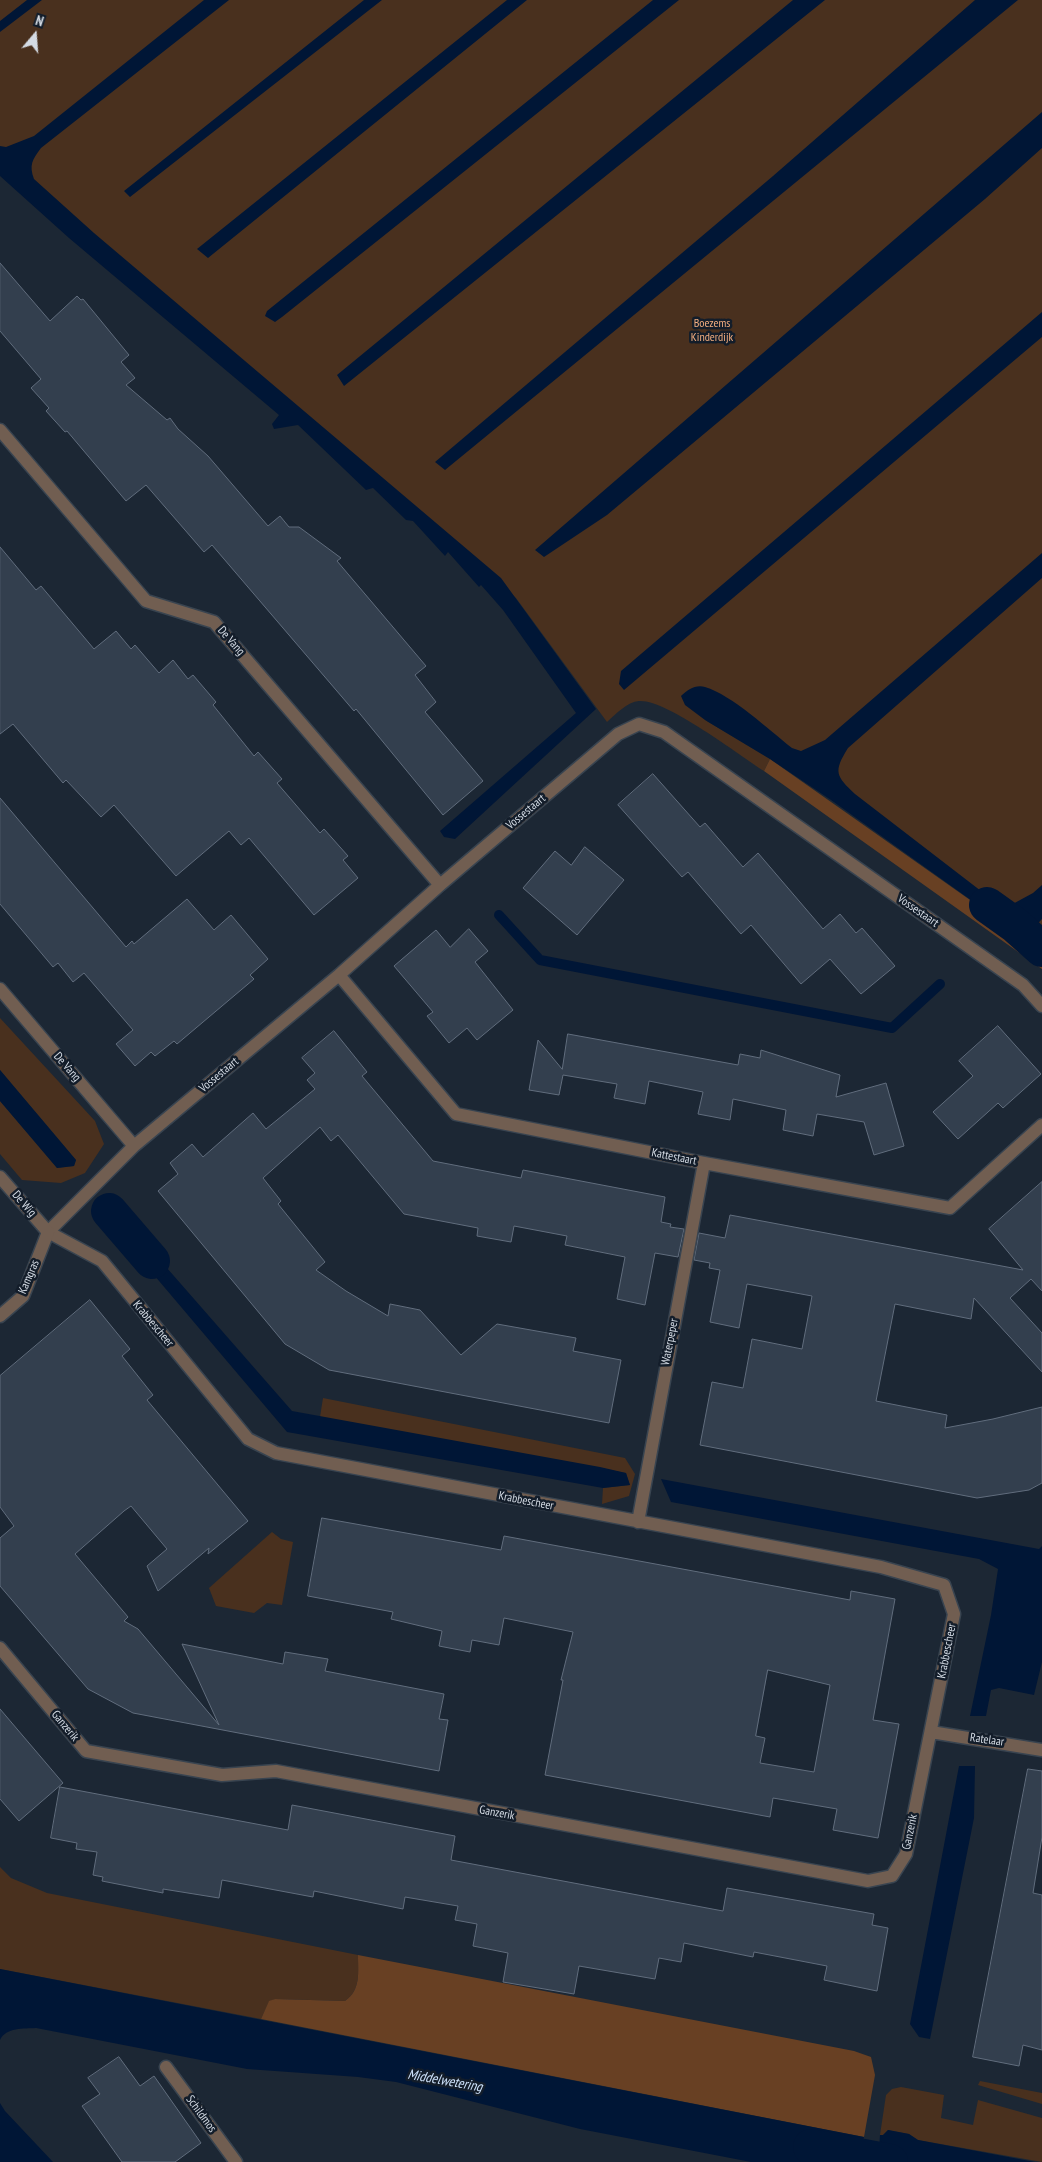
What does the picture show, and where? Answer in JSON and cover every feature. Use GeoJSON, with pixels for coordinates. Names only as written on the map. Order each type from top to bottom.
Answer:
{"type":"FeatureCollection","features":[{"type":"Feature","properties":{"kind":"street","name":"De Vang"},"geometry":{"type":"LineString","coordinates":[[0,430],[146,601],[214,622],[440,885]]}},
{"type":"Feature","properties":{"kind":"street","name":"Vossestaart"},"geometry":{"type":"LineString","coordinates":[[48,1232],[134,1146],[339,975],[440,885],[618,734],[639,724],[664,732],[1023,986],[1042,1006]]}},
{"type":"Feature","properties":{"kind":"street","name":"Kattestaart"},"geometry":{"type":"LineString","coordinates":[[339,975],[456,1114],[704,1163],[950,1208],[1042,1126]]}},
{"type":"Feature","properties":{"kind":"street","name":"De Vang"},"geometry":{"type":"LineString","coordinates":[[0,989],[134,1146]]}},
{"type":"Feature","properties":{"kind":"street","name":"Waterpeper"},"geometry":{"type":"LineString","coordinates":[[638,1522],[704,1163]]}},
{"type":"Feature","properties":{"kind":"street","name":"De Wig"},"geometry":{"type":"LineString","coordinates":[[0,1177],[48,1232]]}},
{"type":"Feature","properties":{"kind":"street","name":"Kamgras"},"geometry":{"type":"LineString","coordinates":[[0,1316],[23,1296],[48,1232]]}},
{"type":"Feature","properties":{"kind":"street","name":"Krabbescheer"},"geometry":{"type":"LineString","coordinates":[[48,1232],[102,1261],[248,1439],[276,1453],[881,1567],[944,1585],[954,1614],[931,1732]]}},
{"type":"Feature","properties":{"kind":"street","name":"Ganzerik"},"geometry":{"type":"LineString","coordinates":[[0,1648],[86,1751],[222,1775],[276,1771],[868,1881],[892,1876],[906,1854],[931,1732]]}},
{"type":"Feature","properties":{"kind":"street","name":"Ratelaar"},"geometry":{"type":"LineString","coordinates":[[931,1732],[1042,1750]]}},
{"type":"Feature","properties":{"kind":"street","name":"Schildmos"},"geometry":{"type":"LineString","coordinates":[[166,2067],[236,2162]]}},
{"type":"Feature","properties":{"kind":"green space","name":"Boezems Kinderdijk"},"geometry":{"type":"Polygon","coordinates":[[[0,0],[1042,0],[1042,953],[1024,938],[1030,932],[779,748],[705,720],[770,759],[764,771],[684,718],[651,703],[639,701],[622,709],[607,722],[516,598],[0,156],[0,0]]]}},
{"type":"Feature","properties":{"kind":"green space"},"geometry":{"type":"Polygon","coordinates":[[[0,1018],[95,1121],[104,1144],[85,1173],[61,1183],[22,1180],[0,1154],[0,1101],[57,1168],[74,1166],[76,1160],[0,1070],[0,1018]]]}},
{"type":"Feature","properties":{"kind":"green space"},"geometry":{"type":"Polygon","coordinates":[[[323,1398],[625,1458],[635,1474],[629,1496],[602,1504],[603,1488],[630,1485],[626,1473],[320,1417],[323,1398]]]}},
{"type":"Feature","properties":{"kind":"green space"},"geometry":{"type":"Polygon","coordinates":[[[272,1532],[281,1539],[293,1542],[282,1605],[267,1603],[254,1613],[216,1606],[209,1588],[272,1532]]]}},
{"type":"Feature","properties":{"kind":"green space"},"geometry":{"type":"Polygon","coordinates":[[[0,1867],[11,1878],[47,1893],[358,1955],[358,1981],[354,1992],[345,2001],[275,1999],[269,2002],[261,2019],[0,1969],[0,1867]]]}},
{"type":"Feature","properties":{"kind":"green space"},"geometry":{"type":"Polygon","coordinates":[[[980,2081],[1042,2093],[1042,2104],[978,2085],[980,2081]]]}},
{"type":"Feature","properties":{"kind":"green space"},"geometry":{"type":"Polygon","coordinates":[[[901,2087],[944,2095],[941,2118],[973,2125],[978,2100],[1042,2118],[1042,2162],[918,2140],[909,2134],[888,2130],[883,2135],[880,2135],[886,2095],[892,2089],[901,2087]]]}},
{"type":"Feature","properties":{"kind":"shaded area"},"geometry":{"type":"Polygon","coordinates":[[[770,759],[1024,938],[1042,953],[1042,969],[764,771],[770,759]]]}},
{"type":"Feature","properties":{"kind":"shaded area"},"geometry":{"type":"Polygon","coordinates":[[[358,1955],[854,2051],[871,2057],[875,2075],[864,2137],[261,2019],[269,2001],[275,1999],[345,2001],[354,1992],[358,1981],[358,1955]]]}},
{"type":"Feature","properties":{"kind":"water"},"geometry":{"type":"Polygon","coordinates":[[[27,0],[42,0],[0,32],[0,21],[27,0]]]}},
{"type":"Feature","properties":{"kind":"water"},"geometry":{"type":"Polygon","coordinates":[[[204,0],[229,0],[41,148],[32,163],[32,174],[34,179],[94,233],[501,578],[596,709],[455,839],[444,837],[440,831],[576,713],[503,610],[481,585],[479,587],[448,552],[445,556],[413,521],[406,520],[373,488],[366,490],[298,425],[274,429],[272,424],[279,415],[69,238],[0,176],[0,146],[6,147],[34,136],[204,0]]]}},
{"type":"Feature","properties":{"kind":"water"},"geometry":{"type":"Polygon","coordinates":[[[364,0],[382,0],[130,197],[124,191],[364,0]]]}},
{"type":"Feature","properties":{"kind":"water"},"geometry":{"type":"Polygon","coordinates":[[[507,0],[527,0],[208,258],[197,249],[507,0]]]}},
{"type":"Feature","properties":{"kind":"water"},"geometry":{"type":"Polygon","coordinates":[[[653,0],[679,0],[282,317],[275,322],[265,316],[267,311],[653,0]]]}},
{"type":"Feature","properties":{"kind":"water"},"geometry":{"type":"Polygon","coordinates":[[[793,0],[825,0],[344,386],[337,375],[793,0]]]}},
{"type":"Feature","properties":{"kind":"water"},"geometry":{"type":"Polygon","coordinates":[[[975,0],[1018,0],[445,470],[435,462],[773,176],[975,0]]]}},
{"type":"Feature","properties":{"kind":"water"},"geometry":{"type":"Polygon","coordinates":[[[1042,112],[1042,148],[985,199],[607,515],[544,557],[535,550],[1042,112]]]}},
{"type":"Feature","properties":{"kind":"water"},"geometry":{"type":"Polygon","coordinates":[[[1042,312],[1042,337],[624,690],[619,684],[621,671],[1042,312]]]}},
{"type":"Feature","properties":{"kind":"water"},"geometry":{"type":"Polygon","coordinates":[[[1042,553],[1042,578],[848,748],[839,768],[840,778],[855,794],[994,901],[1009,906],[1033,893],[1042,885],[1042,919],[1024,938],[831,800],[770,759],[705,720],[685,705],[681,696],[698,686],[716,691],[738,705],[792,748],[801,751],[825,740],[1042,553]]]}},
{"type":"Feature","properties":{"kind":"water"},"geometry":{"type":"Polygon","coordinates":[[[0,1070],[76,1160],[74,1166],[57,1168],[0,1101],[0,1070]]]}},
{"type":"Feature","properties":{"kind":"water"},"geometry":{"type":"Polygon","coordinates":[[[125,1220],[292,1411],[600,1467],[626,1473],[630,1485],[603,1488],[287,1432],[115,1229],[119,1222],[125,1220]]]}},
{"type":"Feature","properties":{"kind":"water"},"geometry":{"type":"Polygon","coordinates":[[[661,1479],[1039,1549],[1042,1546],[1042,1662],[1034,1695],[999,1688],[991,1690],[986,1716],[970,1716],[991,1615],[998,1569],[979,1559],[671,1502],[661,1479]]]}},
{"type":"Feature","properties":{"kind":"water"},"geometry":{"type":"Polygon","coordinates":[[[959,1766],[975,1766],[974,1818],[930,2039],[919,2037],[910,2024],[959,1766]]]}},
{"type":"Feature","properties":{"kind":"water"},"geometry":{"type":"Polygon","coordinates":[[[0,1969],[864,2137],[858,2162],[751,2162],[580,2129],[396,2082],[358,2077],[247,2069],[36,2028],[11,2031],[6,2033],[0,2040],[0,1969]]]}},
{"type":"Feature","properties":{"kind":"water"},"geometry":{"type":"Polygon","coordinates":[[[0,2103],[5,2111],[53,2162],[0,2162],[0,2103]]]}},
{"type":"Feature","properties":{"kind":"water"},"geometry":{"type":"Polygon","coordinates":[[[888,2130],[909,2134],[918,2140],[1035,2162],[878,2162],[880,2135],[883,2135],[888,2130]]]}},
{"type":"Feature","properties":{"kind":"building"},"geometry":{"type":"Polygon","coordinates":[[[0,263],[50,321],[77,296],[81,300],[83,299],[129,355],[121,362],[135,378],[126,385],[167,420],[170,418],[178,429],[208,456],[268,526],[280,516],[289,527],[299,527],[341,558],[337,561],[426,666],[415,675],[436,702],[425,712],[483,781],[443,815],[356,709],[354,711],[212,545],[204,552],[146,485],[126,501],[67,431],[65,432],[46,411],[49,408],[31,388],[41,379],[0,331],[0,263]]]}},
{"type":"Feature","properties":{"kind":"building"},"geometry":{"type":"Polygon","coordinates":[[[0,547],[36,590],[41,586],[94,649],[116,631],[131,649],[135,645],[159,673],[173,660],[188,679],[193,675],[216,702],[213,705],[254,756],[258,752],[282,779],[277,783],[320,833],[324,829],[348,856],[343,860],[358,878],[314,915],[249,838],[241,845],[229,831],[176,876],[114,805],[101,817],[66,780],[63,783],[13,724],[0,734],[0,547]]]}},
{"type":"Feature","properties":{"kind":"building"},"geometry":{"type":"Polygon","coordinates":[[[653,774],[700,827],[705,823],[743,867],[758,853],[823,929],[840,914],[856,933],[862,928],[895,966],[861,994],[830,959],[801,984],[751,925],[741,934],[688,872],[682,877],[618,805],[653,774]]]}},
{"type":"Feature","properties":{"kind":"building"},"geometry":{"type":"Polygon","coordinates":[[[0,798],[126,947],[132,941],[134,944],[187,899],[214,930],[231,915],[268,959],[250,975],[254,979],[177,1044],[174,1041],[155,1056],[151,1052],[135,1066],[116,1044],[133,1030],[84,973],[73,982],[58,963],[53,967],[0,904],[0,798]]]}},
{"type":"Feature","properties":{"kind":"building"},"geometry":{"type":"Polygon","coordinates":[[[585,847],[624,880],[577,935],[523,888],[555,851],[571,865],[585,847]]]}},
{"type":"Feature","properties":{"kind":"building"},"geometry":{"type":"Polygon","coordinates":[[[469,929],[488,951],[475,962],[513,1010],[477,1040],[467,1028],[449,1043],[427,1016],[433,1012],[394,966],[436,930],[450,947],[469,929]]]}},
{"type":"Feature","properties":{"kind":"building"},"geometry":{"type":"Polygon","coordinates":[[[998,1026],[1041,1074],[1003,1108],[998,1103],[958,1139],[933,1112],[973,1076],[959,1061],[998,1026]]]}},
{"type":"Feature","properties":{"kind":"building"},"geometry":{"type":"Polygon","coordinates":[[[334,1031],[367,1072],[362,1076],[433,1161],[521,1178],[523,1170],[665,1197],[661,1222],[671,1224],[670,1227],[684,1229],[678,1257],[655,1253],[645,1305],[617,1299],[625,1257],[565,1245],[567,1236],[514,1226],[511,1242],[477,1236],[478,1228],[404,1214],[338,1135],[331,1141],[320,1127],[263,1178],[281,1201],[278,1204],[325,1262],[316,1270],[346,1291],[388,1316],[390,1304],[420,1310],[461,1355],[497,1324],[576,1338],[573,1351],[621,1360],[609,1423],[329,1370],[285,1344],[158,1191],[178,1174],[170,1163],[192,1144],[203,1157],[253,1113],[266,1129],[315,1089],[307,1080],[315,1073],[302,1058],[334,1031]]]}},
{"type":"Feature","properties":{"kind":"building"},"geometry":{"type":"Polygon","coordinates":[[[568,1034],[738,1065],[740,1054],[760,1058],[761,1050],[840,1075],[836,1097],[886,1083],[904,1146],[874,1155],[864,1122],[817,1114],[813,1136],[783,1130],[786,1110],[733,1099],[730,1120],[698,1114],[703,1092],[649,1081],[645,1104],[614,1098],[617,1084],[563,1075],[559,1095],[529,1090],[538,1040],[562,1069],[568,1034]]]}},
{"type":"Feature","properties":{"kind":"building"},"geometry":{"type":"Polygon","coordinates":[[[1042,1182],[1042,1291],[1031,1279],[1010,1298],[1042,1333],[1042,1372],[974,1298],[971,1319],[895,1304],[876,1401],[947,1415],[945,1428],[1042,1407],[1042,1483],[1029,1490],[977,1498],[700,1445],[712,1382],[743,1388],[752,1339],[802,1349],[812,1296],[747,1284],[739,1328],[710,1322],[720,1270],[709,1268],[710,1263],[694,1260],[699,1233],[725,1238],[730,1215],[1023,1270],[989,1229],[1042,1182]]]}},
{"type":"Feature","properties":{"kind":"building"},"geometry":{"type":"Polygon","coordinates":[[[90,1300],[130,1349],[122,1356],[153,1395],[147,1400],[248,1521],[208,1554],[209,1548],[158,1591],[147,1566],[167,1549],[131,1506],[124,1511],[75,1554],[128,1617],[124,1621],[138,1629],[219,1725],[182,1644],[283,1664],[285,1652],[328,1659],[325,1671],[444,1694],[439,1719],[448,1720],[439,1771],[133,1713],[88,1689],[0,1586],[0,1538],[14,1526],[0,1507],[0,1376],[90,1300]]]}},
{"type":"Feature","properties":{"kind":"building"},"geometry":{"type":"Polygon","coordinates":[[[322,1518],[501,1550],[504,1536],[850,1600],[851,1591],[895,1599],[873,1720],[899,1724],[878,1838],[833,1830],[837,1809],[773,1798],[770,1817],[545,1775],[563,1680],[561,1680],[573,1632],[504,1618],[499,1645],[472,1640],[470,1652],[439,1646],[442,1631],[391,1619],[393,1612],[308,1596],[322,1518]],[[768,1670],[756,1736],[765,1738],[760,1763],[814,1772],[830,1685],[768,1670]]]}},
{"type":"Feature","properties":{"kind":"building"},"geometry":{"type":"Polygon","coordinates":[[[0,1709],[63,1783],[19,1821],[0,1799],[0,1709]]]}},
{"type":"Feature","properties":{"kind":"building"},"geometry":{"type":"Polygon","coordinates":[[[1028,1769],[1042,1771],[1042,1837],[1033,1893],[1042,1895],[1042,2050],[1023,2045],[1019,2066],[973,2057],[1028,1769]]]}},
{"type":"Feature","properties":{"kind":"building"},"geometry":{"type":"Polygon","coordinates":[[[60,1787],[288,1830],[292,1805],[455,1836],[451,1860],[723,1911],[727,1888],[874,1914],[872,1925],[888,1928],[877,1991],[824,1980],[827,1966],[754,1952],[753,1957],[684,1943],[681,1962],[659,1958],[655,1979],[579,1966],[574,1994],[503,1982],[508,1953],[473,1946],[477,1924],[455,1920],[458,1906],[405,1897],[403,1909],[314,1891],[313,1897],[222,1880],[219,1898],[163,1889],[163,1893],[102,1881],[103,1877],[93,1875],[97,1852],[76,1849],[77,1843],[51,1838],[60,1787]]]}},
{"type":"Feature","properties":{"kind":"building"},"geometry":{"type":"Polygon","coordinates":[[[119,2057],[140,2086],[154,2076],[201,2143],[175,2162],[122,2162],[82,2106],[100,2094],[88,2078],[119,2057]]]}},
{"type":"Feature","properties":{"kind":"waterway"},"geometry":{"type":"LineString","coordinates":[[987,905],[1015,925],[1042,949]]}},
{"type":"Feature","properties":{"kind":"waterway"},"geometry":{"type":"LineString","coordinates":[[499,915],[540,960],[892,1028],[940,984]]}},
{"type":"Feature","properties":{"kind":"waterway"},"geometry":{"type":"LineString","coordinates":[[109,1211],[152,1261]]}},
{"type":"Feature","properties":{"kind":"waterway","name":"Middelwetering"},"geometry":{"type":"LineString","coordinates":[[811,2147],[890,2162]]}}]}
